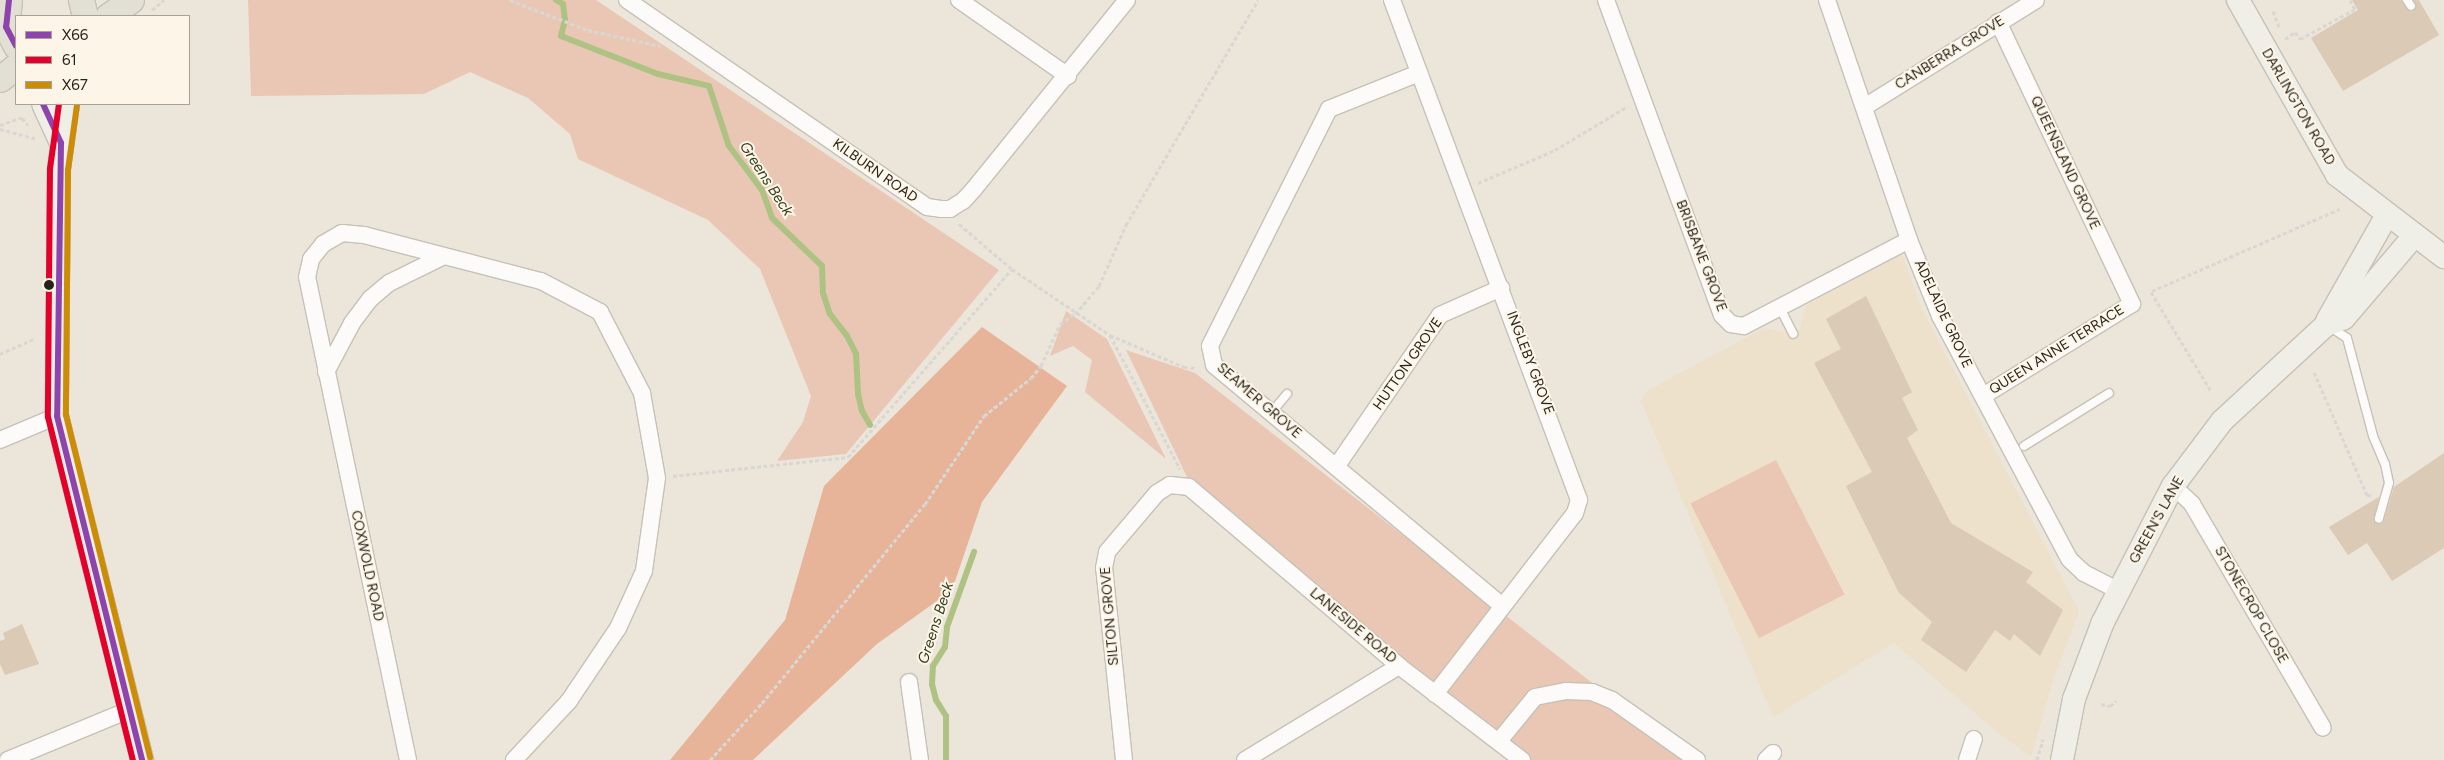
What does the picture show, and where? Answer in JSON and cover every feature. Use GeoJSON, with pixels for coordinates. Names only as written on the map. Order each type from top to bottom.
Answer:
{"type":"FeatureCollection","features":[{"type":"Feature","properties":{"kind":"main road"},"geometry":{"type":"LineString","coordinates":[[81,0],[85,15]]}},
{"type":"Feature","properties":{"kind":"main road"},"geometry":{"type":"LineString","coordinates":[[109,15],[131,0]]}},
{"type":"Feature","properties":{"kind":"main road"},"geometry":{"type":"LineString","coordinates":[[6,6],[6,27],[15,44]]}},
{"type":"Feature","properties":{"kind":"main road"},"geometry":{"type":"LineString","coordinates":[[0,79],[15,67]]}},
{"type":"Feature","properties":{"kind":"street","name":"KILBURN ROAD"},"geometry":{"type":"LineString","coordinates":[[627,0],[927,207],[941,209]]}},
{"type":"Feature","properties":{"kind":"street"},"geometry":{"type":"LineString","coordinates":[[959,0],[1068,76]]}},
{"type":"Feature","properties":{"kind":"street"},"geometry":{"type":"LineString","coordinates":[[941,209],[950,208],[963,201],[1068,76],[1127,0]]}},
{"type":"Feature","properties":{"kind":"street","name":"INGLEBY GROVE"},"geometry":{"type":"LineString","coordinates":[[1392,0],[1502,288],[1580,500],[1575,513],[1435,694]]}},
{"type":"Feature","properties":{"kind":"street","name":"BRISBANE GROVE"},"geometry":{"type":"LineString","coordinates":[[1606,0],[1722,315],[1732,324],[1744,326],[1909,240]]}},
{"type":"Feature","properties":{"kind":"street","name":"ADELAIDE GROVE"},"geometry":{"type":"LineString","coordinates":[[1827,0],[1866,106],[1909,240],[1940,316],[2069,560],[2084,573],[2119,591]]}},
{"type":"Feature","properties":{"kind":"street","name":"CANBERRA GROVE"},"geometry":{"type":"LineString","coordinates":[[1866,106],[2036,0]]}},
{"type":"Feature","properties":{"kind":"street","name":"DARLINGTON ROAD"},"geometry":{"type":"LineString","coordinates":[[2238,0],[2337,176],[2387,216],[2444,257]]}},
{"type":"Feature","properties":{"kind":"street","name":"QUEENSLAND GROVE"},"geometry":{"type":"LineString","coordinates":[[1998,22],[2132,304]]}},
{"type":"Feature","properties":{"kind":"street","name":"SEAMER GROVE"},"geometry":{"type":"LineString","coordinates":[[1419,73],[1329,109],[1210,346],[1214,365],[1502,606]]}},
{"type":"Feature","properties":{"kind":"street"},"geometry":{"type":"LineString","coordinates":[[51,142],[68,105]]}},
{"type":"Feature","properties":{"kind":"street"},"geometry":{"type":"LineString","coordinates":[[36,108],[51,142],[57,416],[131,709],[142,760]]}},
{"type":"Feature","properties":{"kind":"street","name":"GREEN'S LANE"},"geometry":{"type":"LineString","coordinates":[[2326,325],[2331,310],[2361,267],[2387,216]]}},
{"type":"Feature","properties":{"kind":"street","name":"COXWOLD ROAD"},"geometry":{"type":"LineString","coordinates":[[408,760],[306,277],[311,259],[323,244],[342,233],[541,281],[600,312],[642,393],[657,478],[644,571],[618,628],[569,701],[514,760]]}},
{"type":"Feature","properties":{"kind":"street","name":"GREEN'S LANE"},"geometry":{"type":"LineString","coordinates":[[2062,760],[2074,699],[2119,591],[2173,486],[2222,421],[2326,325],[2344,318],[2415,235]]}},
{"type":"Feature","properties":{"kind":"street"},"geometry":{"type":"LineString","coordinates":[[326,372],[352,323],[370,299],[389,284],[442,257]]}},
{"type":"Feature","properties":{"kind":"street","name":"HUTTON GROVE"},"geometry":{"type":"LineString","coordinates":[[1336,467],[1440,315],[1502,288]]}},
{"type":"Feature","properties":{"kind":"street","name":"QUEEN ANNE TERRACE"},"geometry":{"type":"LineString","coordinates":[[1983,396],[2132,304]]}},
{"type":"Feature","properties":{"kind":"street"},"geometry":{"type":"LineString","coordinates":[[0,440],[57,416]]}},
{"type":"Feature","properties":{"kind":"street","name":"SILTON GROVE"},"geometry":{"type":"LineString","coordinates":[[1124,760],[1104,568],[1107,552],[1157,493],[1170,485],[1189,487]]}},
{"type":"Feature","properties":{"kind":"street","name":"STONECROP CLOSE"},"geometry":{"type":"LineString","coordinates":[[2173,486],[2192,504],[2323,728]]}},
{"type":"Feature","properties":{"kind":"street","name":"LANESIDE ROAD"},"geometry":{"type":"LineString","coordinates":[[1189,487],[1399,666],[1522,760]]}},
{"type":"Feature","properties":{"kind":"street"},"geometry":{"type":"LineString","coordinates":[[1245,760],[1399,666]]}},
{"type":"Feature","properties":{"kind":"street"},"geometry":{"type":"LineString","coordinates":[[909,682],[920,760]]}},
{"type":"Feature","properties":{"kind":"street"},"geometry":{"type":"LineString","coordinates":[[1498,742],[1535,697],[1566,691],[1592,692],[1612,700],[1697,760]]}},
{"type":"Feature","properties":{"kind":"street"},"geometry":{"type":"LineString","coordinates":[[8,760],[131,709]]}},
{"type":"Feature","properties":{"kind":"street"},"geometry":{"type":"LineString","coordinates":[[1968,760],[1974,738]]}},
{"type":"Feature","properties":{"kind":"lane"},"geometry":{"type":"LineString","coordinates":[[1780,308],[1793,334]]}},
{"type":"Feature","properties":{"kind":"lane"},"geometry":{"type":"LineString","coordinates":[[2326,325],[2347,338],[2373,436],[2386,464],[2389,483],[2379,519]]}},
{"type":"Feature","properties":{"kind":"lane"},"geometry":{"type":"LineString","coordinates":[[2024,446],[2109,393]]}},
{"type":"Feature","properties":{"kind":"lane"},"geometry":{"type":"LineString","coordinates":[[1271,413],[1287,394]]}},
{"type":"Feature","properties":{"kind":"path"},"geometry":{"type":"LineString","coordinates":[[145,15],[164,0]]}},
{"type":"Feature","properties":{"kind":"path"},"geometry":{"type":"LineString","coordinates":[[510,0],[588,30],[663,47]]}},
{"type":"Feature","properties":{"kind":"path"},"geometry":{"type":"LineString","coordinates":[[710,760],[762,703],[925,504],[984,416],[1031,378],[1041,366],[1060,324],[1075,314],[1099,286],[1126,225],[1258,0]]}},
{"type":"Feature","properties":{"kind":"path"},"geometry":{"type":"LineString","coordinates":[[2273,11],[2284,39],[2296,32],[2300,39],[2355,9],[2350,0]]}},
{"type":"Feature","properties":{"kind":"path"},"geometry":{"type":"LineString","coordinates":[[1464,188],[1555,150],[1642,98]]}},
{"type":"Feature","properties":{"kind":"path"},"geometry":{"type":"LineString","coordinates":[[0,125],[36,108]]}},
{"type":"Feature","properties":{"kind":"path"},"geometry":{"type":"LineString","coordinates":[[0,129],[51,142]]}},
{"type":"Feature","properties":{"kind":"path"},"geometry":{"type":"LineString","coordinates":[[941,209],[1012,269],[1075,314],[1110,335],[1184,367],[1202,369],[1214,365]]}},
{"type":"Feature","properties":{"kind":"path"},"geometry":{"type":"LineString","coordinates":[[2132,304],[2152,292],[2340,209]]}},
{"type":"Feature","properties":{"kind":"path"},"geometry":{"type":"LineString","coordinates":[[657,478],[848,458],[1012,269]]}},
{"type":"Feature","properties":{"kind":"path"},"geometry":{"type":"LineString","coordinates":[[2152,292],[2211,391]]}},
{"type":"Feature","properties":{"kind":"path"},"geometry":{"type":"LineString","coordinates":[[1110,335],[1189,487]]}},
{"type":"Feature","properties":{"kind":"path"},"geometry":{"type":"LineString","coordinates":[[0,354],[36,338]]}},
{"type":"Feature","properties":{"kind":"path"},"geometry":{"type":"LineString","coordinates":[[2314,372],[2367,496],[2386,495]]}},
{"type":"Feature","properties":{"kind":"path"},"geometry":{"type":"LineString","coordinates":[[2101,704],[2110,706],[2116,701]]}},
{"type":"Feature","properties":{"kind":"shaded area"},"geometry":{"type":"Polygon","coordinates":[[[248,0],[596,0],[999,270],[846,454],[777,461],[803,422],[811,396],[760,269],[708,220],[578,159],[570,134],[528,98],[470,72],[424,94],[251,96],[248,0]]]}},
{"type":"Feature","properties":{"kind":"shaded area"},"geometry":{"type":"Polygon","coordinates":[[[1902,254],[1921,307],[2079,611],[2053,681],[2031,757],[1991,727],[1894,643],[1773,717],[1641,401],[1645,392],[1764,328],[1798,335],[1806,305],[1902,254]]]}},
{"type":"Feature","properties":{"kind":"shaded area"},"geometry":{"type":"Polygon","coordinates":[[[1066,311],[1107,339],[1166,459],[1085,392],[1092,360],[1073,346],[1050,356],[1066,311]]]}},
{"type":"Feature","properties":{"kind":"shaded area"},"geometry":{"type":"Polygon","coordinates":[[[982,327],[1067,386],[982,502],[952,590],[877,644],[753,760],[670,760],[785,620],[824,486],[982,327]]]}},
{"type":"Feature","properties":{"kind":"shaded area"},"geometry":{"type":"Polygon","coordinates":[[[1126,350],[1195,373],[1691,760],[1526,760],[1188,479],[1126,350]]]}},
{"type":"Feature","properties":{"kind":"shaded area"},"geometry":{"type":"Polygon","coordinates":[[[1776,460],[1845,595],[1759,638],[1690,504],[1776,460]]]}},
{"type":"Feature","properties":{"kind":"building"},"geometry":{"type":"Polygon","coordinates":[[[2352,0],[2401,0],[2411,12],[2416,8],[2414,0],[2419,0],[2439,35],[2343,91],[2311,38],[2358,10],[2352,0]]]}},
{"type":"Feature","properties":{"kind":"building"},"geometry":{"type":"Polygon","coordinates":[[[1866,296],[1912,392],[1902,398],[1918,430],[1907,438],[1951,523],[2033,572],[2026,582],[2063,610],[2040,656],[2014,634],[2010,641],[1995,630],[1966,672],[1921,640],[1932,622],[1899,593],[1846,486],[1872,472],[1814,363],[1841,349],[1826,319],[1866,296]]]}},
{"type":"Feature","properties":{"kind":"building"},"geometry":{"type":"Polygon","coordinates":[[[2444,453],[2444,548],[2392,581],[2367,543],[2348,555],[2329,527],[2379,497],[2374,520],[2377,524],[2383,523],[2394,487],[2444,453]]]}},
{"type":"Feature","properties":{"kind":"building"},"geometry":{"type":"Polygon","coordinates":[[[22,624],[39,664],[5,675],[0,664],[0,641],[5,639],[3,633],[22,624]]]}},
{"type":"Feature","properties":{"kind":"waterway","name":"Greens Beck"},"geometry":{"type":"LineString","coordinates":[[556,0],[563,4],[565,20],[561,36],[658,74],[709,86],[729,146],[762,190],[772,218],[822,266],[823,293],[830,314],[847,336],[856,354],[858,394],[862,411],[870,425]]}},
{"type":"Feature","properties":{"kind":"waterway","name":"Greens Beck"},"geometry":{"type":"LineString","coordinates":[[946,760],[946,716],[936,700],[932,684],[933,666],[945,647],[947,627],[974,552]]}},
{"type":"Feature","properties":{"kind":"transit line","name":"X66"},"geometry":{"type":"LineString","coordinates":[[9,0],[6,27],[15,44]]}},
{"type":"Feature","properties":{"kind":"transit line","name":"X66"},"geometry":{"type":"LineString","coordinates":[[43,105],[61,143],[57,416],[142,760]]}},
{"type":"Feature","properties":{"kind":"transit line","name":"61"},"geometry":{"type":"LineString","coordinates":[[59,105],[50,169],[48,417],[133,760]]}},
{"type":"Feature","properties":{"kind":"transit line","name":"X67"},"geometry":{"type":"LineString","coordinates":[[77,105],[68,170],[66,415],[150,758]]}}]}
